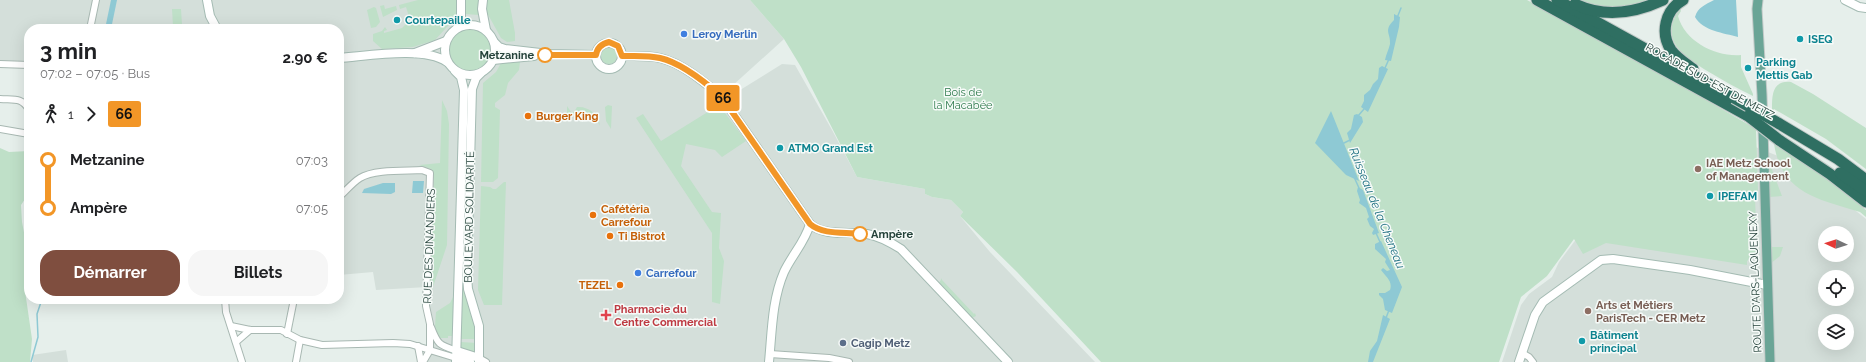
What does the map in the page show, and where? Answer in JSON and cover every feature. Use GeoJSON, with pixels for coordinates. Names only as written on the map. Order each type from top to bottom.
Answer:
{"type":"FeatureCollection","features":[{"type":"Feature","properties":{"kind":"highway","name":"ROCADE SUD-EST DE METZ"},"geometry":{"type":"LineString","coordinates":[[1537,0],[1731,102],[1748,116],[1778,132],[1838,159],[1866,180]]}},
{"type":"Feature","properties":{"kind":"highway","name":"ROCADE SUD-EST DE METZ"},"geometry":{"type":"LineString","coordinates":[[1557,0],[1731,102],[1834,168],[1866,191]]}},
{"type":"Feature","properties":{"kind":"highway"},"geometry":{"type":"LineString","coordinates":[[1565,0],[1583,8],[1602,12],[1623,13],[1646,8],[1663,0]]}},
{"type":"Feature","properties":{"kind":"highway"},"geometry":{"type":"LineString","coordinates":[[1683,0],[1673,8],[1666,22],[1667,41],[1672,50],[1681,60],[1731,102]]}},
{"type":"Feature","properties":{"kind":"highway"},"geometry":{"type":"LineString","coordinates":[[1778,132],[1866,202]]}},
{"type":"Feature","properties":{"kind":"main road","name":"ROUTE D'ARS-LAQUENEXY"},"geometry":{"type":"LineString","coordinates":[[1757,3],[1770,362]]}},
{"type":"Feature","properties":{"kind":"street"},"geometry":{"type":"LineString","coordinates":[[91,24],[96,0]]}},
{"type":"Feature","properties":{"kind":"street"},"geometry":{"type":"LineString","coordinates":[[207,0],[210,16],[214,24]]}},
{"type":"Feature","properties":{"kind":"street"},"geometry":{"type":"LineString","coordinates":[[458,27],[461,17],[461,0]]}},
{"type":"Feature","properties":{"kind":"street"},"geometry":{"type":"LineString","coordinates":[[483,0],[482,9],[486,30],[499,47],[549,54],[596,55]]}},
{"type":"Feature","properties":{"kind":"street"},"geometry":{"type":"LineString","coordinates":[[1845,0],[1859,7],[1866,8]]}},
{"type":"Feature","properties":{"kind":"street"},"geometry":{"type":"LineString","coordinates":[[447,62],[444,48],[446,41],[449,35],[458,27],[470,24],[486,30]]}},
{"type":"Feature","properties":{"kind":"street"},"geometry":{"type":"LineString","coordinates":[[414,53],[446,41]]}},
{"type":"Feature","properties":{"kind":"street"},"geometry":{"type":"LineString","coordinates":[[344,58],[414,53],[438,56],[456,71],[466,75],[481,73],[490,65],[495,54],[494,42]]}},
{"type":"Feature","properties":{"kind":"street"},"geometry":{"type":"LineString","coordinates":[[609,42],[618,46],[622,56],[618,64],[609,69],[600,65],[596,55],[596,51],[601,45],[609,42]]}},
{"type":"Feature","properties":{"kind":"street"},"geometry":{"type":"LineString","coordinates":[[493,60],[549,54]]}},
{"type":"Feature","properties":{"kind":"street"},"geometry":{"type":"LineString","coordinates":[[622,56],[659,58],[670,61],[712,88],[721,96],[810,224],[820,230],[873,236],[887,241],[901,249],[1008,362]]}},
{"type":"Feature","properties":{"kind":"street"},"geometry":{"type":"LineString","coordinates":[[0,64],[24,65]]}},
{"type":"Feature","properties":{"kind":"street","name":"BOULEVARD SOLIDARITÉ"},"geometry":{"type":"LineString","coordinates":[[456,71],[461,77],[464,90],[456,357]]}},
{"type":"Feature","properties":{"kind":"street","name":"BOULEVARD SOLIDARITÉ"},"geometry":{"type":"LineString","coordinates":[[481,73],[476,78],[472,89],[467,276],[468,289],[479,326],[482,361]]}},
{"type":"Feature","properties":{"kind":"street"},"geometry":{"type":"LineString","coordinates":[[0,100],[21,100],[24,102]]}},
{"type":"Feature","properties":{"kind":"street"},"geometry":{"type":"LineString","coordinates":[[0,129],[24,133]]}},
{"type":"Feature","properties":{"kind":"street","name":"RUE DES DINANDIERS"},"geometry":{"type":"LineString","coordinates":[[344,192],[361,177],[370,174],[422,170],[430,173],[431,196],[426,306],[430,324],[436,340],[441,346],[456,357]]}},
{"type":"Feature","properties":{"kind":"street"},"geometry":{"type":"LineString","coordinates":[[810,224],[808,233],[786,269],[777,294],[772,319],[770,358],[833,359],[849,362]]}},
{"type":"Feature","properties":{"kind":"street"},"geometry":{"type":"LineString","coordinates":[[800,246],[820,230]]}},
{"type":"Feature","properties":{"kind":"street"},"geometry":{"type":"LineString","coordinates":[[1519,362],[1535,316],[1543,302],[1585,270],[1606,259],[1690,270],[1767,285]]}},
{"type":"Feature","properties":{"kind":"street"},"geometry":{"type":"LineString","coordinates":[[225,304],[226,312],[242,362]]}},
{"type":"Feature","properties":{"kind":"street"},"geometry":{"type":"LineString","coordinates":[[293,304],[289,335],[296,360]]}},
{"type":"Feature","properties":{"kind":"street","name":"RUE DES DINANDIERS"},"geometry":{"type":"LineString","coordinates":[[430,324],[430,350]]}},
{"type":"Feature","properties":{"kind":"street"},"geometry":{"type":"LineString","coordinates":[[231,326],[250,330],[282,330],[300,340],[322,345],[393,343],[418,346],[470,362]]}},
{"type":"Feature","properties":{"kind":"street"},"geometry":{"type":"LineString","coordinates":[[236,342],[250,330]]}},
{"type":"Feature","properties":{"kind":"street"},"geometry":{"type":"LineString","coordinates":[[296,360],[300,340]]}},
{"type":"Feature","properties":{"kind":"street"},"geometry":{"type":"LineString","coordinates":[[418,346],[422,362]]}},
{"type":"Feature","properties":{"kind":"street"},"geometry":{"type":"LineString","coordinates":[[422,362],[430,350]]}},
{"type":"Feature","properties":{"kind":"street"},"geometry":{"type":"LineString","coordinates":[[1522,353],[1529,357],[1533,362]]}},
{"type":"Feature","properties":{"kind":"street"},"geometry":{"type":"LineString","coordinates":[[456,357],[482,361]]}},
{"type":"Feature","properties":{"kind":"shaded area"},"geometry":{"type":"Polygon","coordinates":[[[0,0],[750,0],[784,39],[721,96],[724,100],[782,64],[795,65],[857,177],[925,189],[925,194],[932,197],[951,200],[963,212],[960,216],[990,252],[1095,362],[479,362],[479,356],[456,362],[423,362],[429,353],[427,287],[376,290],[373,272],[344,275],[344,24],[24,24],[24,65],[0,64],[0,0]]]}},
{"type":"Feature","properties":{"kind":"shaded area"},"geometry":{"type":"Polygon","coordinates":[[[1679,102],[1743,142],[1778,156],[1841,199],[1866,219],[1866,362],[1502,362],[1521,305],[1529,294],[1552,277],[1559,262],[1679,102]]]}},
{"type":"Feature","properties":{"kind":"shaded area"},"geometry":{"type":"Polygon","coordinates":[[[66,350],[68,362],[33,362],[32,355],[66,350]]]}},
{"type":"Feature","properties":{"kind":"green space"},"geometry":{"type":"Polygon","coordinates":[[[418,0],[457,0],[456,17],[435,40],[413,47],[382,49],[373,41],[373,34],[382,31],[385,27],[387,30],[384,31],[384,33],[402,28],[406,24],[411,23],[406,7],[400,9],[399,5],[418,0]]]}},
{"type":"Feature","properties":{"kind":"green space"},"geometry":{"type":"Polygon","coordinates":[[[465,0],[480,0],[479,15],[465,14],[465,0]]]}},
{"type":"Feature","properties":{"kind":"green space"},"geometry":{"type":"Polygon","coordinates":[[[487,0],[509,0],[515,41],[507,42],[501,38],[486,11],[487,0]]]}},
{"type":"Feature","properties":{"kind":"green space","name":"Bois de la Macabée"},"geometry":{"type":"Polygon","coordinates":[[[750,0],[1527,0],[1684,87],[1756,129],[1758,190],[1755,197],[1757,252],[1747,261],[1747,265],[1606,243],[1583,254],[1574,239],[1547,276],[1521,297],[1499,362],[1101,362],[1017,272],[960,216],[963,212],[951,200],[932,197],[925,194],[925,189],[857,177],[801,67],[784,39],[750,0]]]}},
{"type":"Feature","properties":{"kind":"green space"},"geometry":{"type":"Polygon","coordinates":[[[1565,0],[1663,0],[1602,12],[1565,0]]]}},
{"type":"Feature","properties":{"kind":"green space"},"geometry":{"type":"Polygon","coordinates":[[[384,5],[385,9],[396,6],[397,10],[383,17],[380,6],[384,5]]]}},
{"type":"Feature","properties":{"kind":"green space"},"geometry":{"type":"Polygon","coordinates":[[[374,7],[376,8],[380,22],[376,27],[371,28],[367,10],[374,7]]]}},
{"type":"Feature","properties":{"kind":"green space"},"geometry":{"type":"Polygon","coordinates":[[[172,9],[181,9],[182,24],[173,24],[172,9]]]}},
{"type":"Feature","properties":{"kind":"green space"},"geometry":{"type":"Polygon","coordinates":[[[1680,9],[1681,11],[1678,16],[1682,25],[1694,40],[1712,50],[1731,55],[1741,55],[1741,67],[1753,96],[1726,82],[1683,54],[1673,39],[1671,30],[1680,9]]]}},
{"type":"Feature","properties":{"kind":"green space"},"geometry":{"type":"Polygon","coordinates":[[[466,29],[474,29],[482,32],[488,38],[491,50],[488,62],[482,68],[474,71],[466,71],[458,68],[452,62],[449,54],[449,46],[452,38],[458,32],[466,29]]]}},
{"type":"Feature","properties":{"kind":"green space"},"geometry":{"type":"Polygon","coordinates":[[[609,48],[615,50],[617,56],[615,62],[609,64],[603,62],[601,56],[603,50],[609,48]]]}},
{"type":"Feature","properties":{"kind":"green space"},"geometry":{"type":"Polygon","coordinates":[[[520,62],[519,70],[508,83],[505,95],[495,103],[495,107],[500,110],[498,178],[493,182],[481,182],[483,83],[496,72],[501,63],[520,62]]]}},
{"type":"Feature","properties":{"kind":"green space"},"geometry":{"type":"Polygon","coordinates":[[[1784,82],[1791,82],[1813,94],[1866,128],[1866,169],[1826,139],[1774,109],[1772,112],[1772,101],[1776,87],[1784,82]]]}},
{"type":"Feature","properties":{"kind":"green space"},"geometry":{"type":"Polygon","coordinates":[[[442,100],[447,111],[449,124],[447,245],[430,296],[434,176],[431,169],[419,165],[440,163],[442,100]]]}},
{"type":"Feature","properties":{"kind":"green space"},"geometry":{"type":"Polygon","coordinates":[[[608,105],[612,106],[611,129],[606,121],[605,107],[608,105]]]}},
{"type":"Feature","properties":{"kind":"green space"},"geometry":{"type":"Polygon","coordinates":[[[719,105],[746,141],[722,157],[715,150],[686,144],[681,166],[712,212],[721,213],[719,248],[724,261],[720,304],[712,302],[712,233],[636,118],[643,114],[661,141],[719,105]]]}},
{"type":"Feature","properties":{"kind":"green space"},"geometry":{"type":"Polygon","coordinates":[[[567,106],[571,112],[574,112],[577,107],[589,109],[598,118],[600,126],[598,122],[594,123],[586,115],[573,114],[567,116],[567,106]]]}},
{"type":"Feature","properties":{"kind":"green space"},"geometry":{"type":"Polygon","coordinates":[[[1774,144],[1823,176],[1866,210],[1866,217],[1860,212],[1817,198],[1794,184],[1785,174],[1778,161],[1774,144]]]}},
{"type":"Feature","properties":{"kind":"green space"},"geometry":{"type":"Polygon","coordinates":[[[1767,145],[1771,167],[1782,196],[1768,197],[1767,145]]]}},
{"type":"Feature","properties":{"kind":"green space"},"geometry":{"type":"Polygon","coordinates":[[[0,148],[9,152],[24,151],[24,200],[21,205],[24,232],[24,304],[27,304],[32,339],[30,362],[0,362],[0,148]]]}},
{"type":"Feature","properties":{"kind":"green space"},"geometry":{"type":"Polygon","coordinates":[[[506,182],[502,305],[484,305],[478,290],[481,186],[496,189],[506,182]]]}},
{"type":"Feature","properties":{"kind":"green space"},"geometry":{"type":"Polygon","coordinates":[[[1769,247],[1783,247],[1780,256],[1770,264],[1769,247]]]}},
{"type":"Feature","properties":{"kind":"green space"},"geometry":{"type":"Polygon","coordinates":[[[942,278],[942,280],[974,314],[975,313],[976,316],[972,318],[939,283],[942,278]]]}},
{"type":"Feature","properties":{"kind":"green space"},"geometry":{"type":"Polygon","coordinates":[[[462,284],[476,322],[477,339],[461,339],[462,284]]]}},
{"type":"Feature","properties":{"kind":"green space"},"geometry":{"type":"Polygon","coordinates":[[[453,297],[453,336],[448,336],[448,338],[438,338],[435,326],[436,312],[450,303],[453,297]]]}},
{"type":"Feature","properties":{"kind":"green space"},"geometry":{"type":"Polygon","coordinates":[[[461,342],[477,343],[476,353],[461,349],[461,342]]]}},
{"type":"Feature","properties":{"kind":"water"},"geometry":{"type":"Polygon","coordinates":[[[111,0],[117,0],[112,24],[106,24],[111,0]]]}},
{"type":"Feature","properties":{"kind":"water"},"geometry":{"type":"Polygon","coordinates":[[[1714,0],[1736,0],[1738,37],[1720,33],[1708,28],[1699,22],[1695,17],[1700,9],[1714,0]]]}},
{"type":"Feature","properties":{"kind":"water"},"geometry":{"type":"Polygon","coordinates":[[[1394,14],[1400,17],[1391,61],[1385,60],[1390,44],[1388,30],[1394,20],[1394,14]]]}},
{"type":"Feature","properties":{"kind":"water"},"geometry":{"type":"Polygon","coordinates":[[[1382,66],[1388,69],[1368,112],[1361,107],[1364,101],[1364,95],[1370,90],[1378,79],[1379,68],[1382,66]]]}},
{"type":"Feature","properties":{"kind":"water"},"geometry":{"type":"Polygon","coordinates":[[[1331,111],[1359,181],[1346,175],[1315,143],[1331,111]]]}},
{"type":"Feature","properties":{"kind":"water"},"geometry":{"type":"Polygon","coordinates":[[[1357,114],[1362,117],[1363,122],[1350,143],[1347,133],[1351,129],[1354,115],[1357,114]]]}},
{"type":"Feature","properties":{"kind":"water"},"geometry":{"type":"Polygon","coordinates":[[[413,181],[424,181],[423,193],[412,193],[413,181]]]}},
{"type":"Feature","properties":{"kind":"water"},"geometry":{"type":"Polygon","coordinates":[[[383,183],[395,183],[395,192],[391,194],[362,193],[364,189],[383,183]]]}},
{"type":"Feature","properties":{"kind":"water"},"geometry":{"type":"Polygon","coordinates":[[[1358,187],[1363,190],[1379,233],[1373,235],[1372,233],[1374,229],[1370,226],[1367,219],[1369,217],[1366,208],[1359,203],[1360,200],[1357,191],[1358,187]]]}},
{"type":"Feature","properties":{"kind":"water"},"geometry":{"type":"Polygon","coordinates":[[[1381,241],[1402,287],[1392,313],[1385,310],[1383,299],[1379,295],[1379,293],[1385,293],[1390,290],[1391,287],[1391,284],[1381,270],[1383,268],[1387,271],[1390,270],[1385,262],[1386,259],[1375,249],[1375,244],[1381,241]]]}},
{"type":"Feature","properties":{"kind":"water"},"geometry":{"type":"Polygon","coordinates":[[[1383,315],[1390,319],[1373,362],[1368,362],[1370,351],[1377,341],[1383,315]]]}},
{"type":"Feature","properties":{"kind":"waterway","name":"Ruisseau de la Cheneau"},"geometry":{"type":"LineString","coordinates":[[1397,18],[1401,8]]}},
{"type":"Feature","properties":{"kind":"waterway","name":"Ruisseau de la Cheneau"},"geometry":{"type":"LineString","coordinates":[[1385,68],[1389,59]]}},
{"type":"Feature","properties":{"kind":"waterway","name":"Ruisseau de la Cheneau"},"geometry":{"type":"LineString","coordinates":[[1358,116],[1364,109]]}},
{"type":"Feature","properties":{"kind":"waterway","name":"Ruisseau de la Cheneau"},"geometry":{"type":"LineString","coordinates":[[1342,144],[1350,140]]}},
{"type":"Feature","properties":{"kind":"waterway","name":"Ruisseau de la Cheneau"},"geometry":{"type":"LineString","coordinates":[[1354,177],[1359,188]]}},
{"type":"Feature","properties":{"kind":"waterway","name":"Ruisseau de la Cheneau"},"geometry":{"type":"LineString","coordinates":[[1376,233],[1380,242]]}},
{"type":"Feature","properties":{"kind":"waterway"},"geometry":{"type":"LineString","coordinates":[[31,362],[38,337],[37,314],[40,304]]}},
{"type":"Feature","properties":{"kind":"waterway","name":"Ruisseau de la Cheneau"},"geometry":{"type":"LineString","coordinates":[[1386,318],[1389,310]]}},
{"type":"Feature","properties":{"kind":"bus line","name":"66"},"geometry":{"type":"LineString","coordinates":[[545,55],[596,55],[598,48],[609,42],[618,46],[621,50],[622,56],[659,58],[670,61],[712,88],[721,96],[758,147],[810,224],[820,230],[860,234]]}},
{"type":"Feature","properties":{"kind":"place","name":"Courtepaille"},"geometry":{"type":"Point","coordinates":[397,20]}},
{"type":"Feature","properties":{"kind":"place","name":"Leroy Merlin"},"geometry":{"type":"Point","coordinates":[684,34]}},
{"type":"Feature","properties":{"kind":"place","name":"ISEQ"},"geometry":{"type":"Point","coordinates":[1800,39]}},
{"type":"Feature","properties":{"kind":"place","name":"Metzanine"},"geometry":{"type":"Point","coordinates":[545,55]}},
{"type":"Feature","properties":{"kind":"place","name":"Parking Mettis Gab"},"geometry":{"type":"Point","coordinates":[1748,68]}},
{"type":"Feature","properties":{"kind":"place","name":"Burger King"},"geometry":{"type":"Point","coordinates":[528,116]}},
{"type":"Feature","properties":{"kind":"place","name":"ATMO Grand Est"},"geometry":{"type":"Point","coordinates":[780,148]}},
{"type":"Feature","properties":{"kind":"place","name":"IAE Metz School of Management"},"geometry":{"type":"Point","coordinates":[1698,169]}},
{"type":"Feature","properties":{"kind":"place","name":"IPEFAM"},"geometry":{"type":"Point","coordinates":[1710,196]}},
{"type":"Feature","properties":{"kind":"place","name":"Cafétéria Carrefour"},"geometry":{"type":"Point","coordinates":[593,215]}},
{"type":"Feature","properties":{"kind":"place","name":"Ampère"},"geometry":{"type":"Point","coordinates":[860,234]}},
{"type":"Feature","properties":{"kind":"place","name":"Ti Bistrot"},"geometry":{"type":"Point","coordinates":[610,236]}},
{"type":"Feature","properties":{"kind":"place","name":"Carrefour"},"geometry":{"type":"Point","coordinates":[638,273]}},
{"type":"Feature","properties":{"kind":"place","name":"TEZEL"},"geometry":{"type":"Point","coordinates":[620,285]}},
{"type":"Feature","properties":{"kind":"place","name":"Arts et Métiers ParisTech - CER Metz"},"geometry":{"type":"Point","coordinates":[1588,311]}},
{"type":"Feature","properties":{"kind":"place","name":"Pharmacie du Centre Commercial"},"geometry":{"type":"Point","coordinates":[606,315]}},
{"type":"Feature","properties":{"kind":"place","name":"Bâtiment principal"},"geometry":{"type":"Point","coordinates":[1582,341]}},
{"type":"Feature","properties":{"kind":"place","name":"Cagip Metz"},"geometry":{"type":"Point","coordinates":[843,343]}}]}
